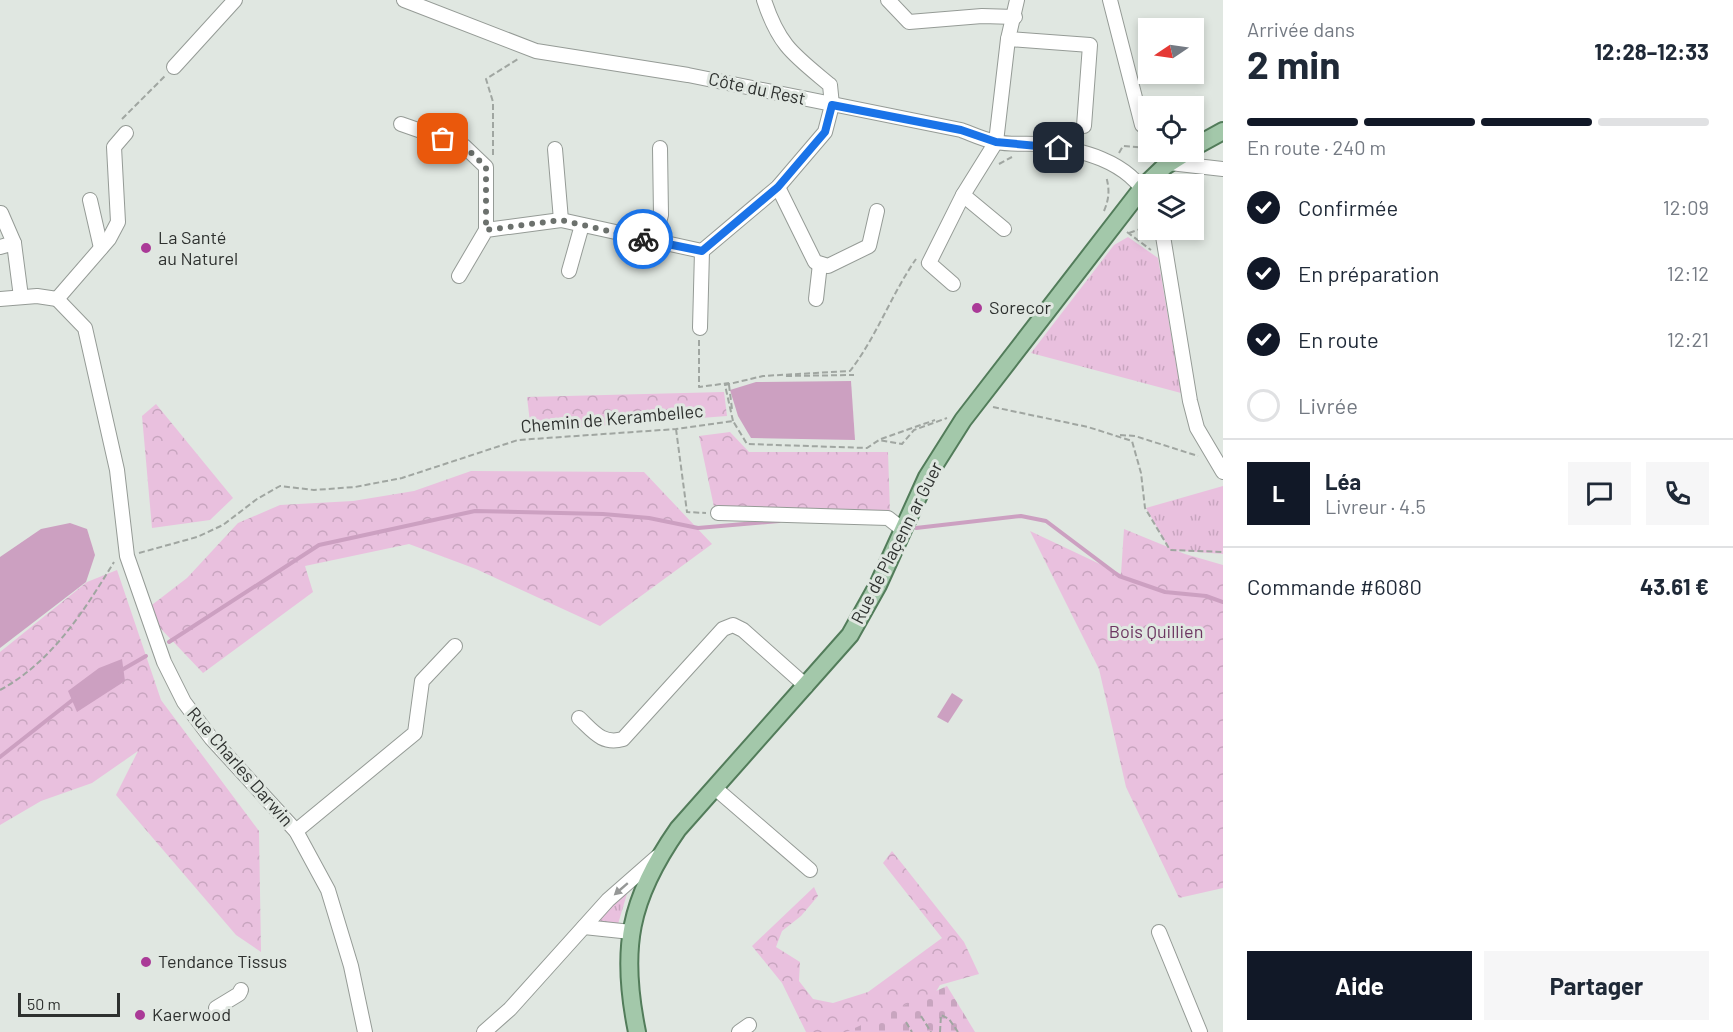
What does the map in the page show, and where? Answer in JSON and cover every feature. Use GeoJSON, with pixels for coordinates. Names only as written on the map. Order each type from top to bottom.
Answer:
{"type":"FeatureCollection","features":[{"type":"Feature","properties":{"kind":"main road"},"geometry":{"type":"LineString","coordinates":[[1204,141],[1223,131]]}},
{"type":"Feature","properties":{"kind":"main road","name":"Rue de Plaçenn ar Guer"},"geometry":{"type":"LineString","coordinates":[[1161,174],[1170,163]]}},
{"type":"Feature","properties":{"kind":"main road","name":"Rue de Plaçenn ar Guer"},"geometry":{"type":"LineString","coordinates":[[637,1032],[628,975],[631,932],[639,900],[661,854],[678,829],[850,636],[878,585],[927,477],[963,420],[1138,203]]}},
{"type":"Feature","properties":{"kind":"street"},"geometry":{"type":"LineString","coordinates":[[174,67],[235,0]]}},
{"type":"Feature","properties":{"kind":"street","name":"Côte du Rest"},"geometry":{"type":"LineString","coordinates":[[404,0],[532,50],[688,75],[961,130],[996,142],[1039,144],[1080,152],[1120,168],[1138,185]]}},
{"type":"Feature","properties":{"kind":"street"},"geometry":{"type":"LineString","coordinates":[[699,328],[702,251],[778,187],[825,132],[832,105],[830,85],[785,46],[770,20],[764,0]]}},
{"type":"Feature","properties":{"kind":"street"},"geometry":{"type":"LineString","coordinates":[[888,0],[909,22],[982,16],[1015,17]]}},
{"type":"Feature","properties":{"kind":"street"},"geometry":{"type":"LineString","coordinates":[[953,284],[929,263],[963,195],[996,142],[1008,39],[1015,17],[1017,0]]}},
{"type":"Feature","properties":{"kind":"street"},"geometry":{"type":"LineString","coordinates":[[1110,0],[1138,109]]}},
{"type":"Feature","properties":{"kind":"street"},"geometry":{"type":"LineString","coordinates":[[1008,39],[1090,45],[1084,126]]}},
{"type":"Feature","properties":{"kind":"street"},"geometry":{"type":"LineString","coordinates":[[401,124],[464,146],[486,167],[486,230],[459,276]]}},
{"type":"Feature","properties":{"kind":"street"},"geometry":{"type":"LineString","coordinates":[[0,298],[57,299],[109,239],[118,222],[114,147],[126,133]]}},
{"type":"Feature","properties":{"kind":"street"},"geometry":{"type":"LineString","coordinates":[[654,241],[662,215],[660,148]]}},
{"type":"Feature","properties":{"kind":"street"},"geometry":{"type":"LineString","coordinates":[[555,149],[561,220]]}},
{"type":"Feature","properties":{"kind":"street"},"geometry":{"type":"LineString","coordinates":[[1170,163],[1223,169]]}},
{"type":"Feature","properties":{"kind":"street"},"geometry":{"type":"LineString","coordinates":[[778,187],[815,262],[828,267],[868,246],[877,211]]}},
{"type":"Feature","properties":{"kind":"street"},"geometry":{"type":"LineString","coordinates":[[963,195],[1004,229]]}},
{"type":"Feature","properties":{"kind":"street"},"geometry":{"type":"LineString","coordinates":[[90,200],[101,248]]}},
{"type":"Feature","properties":{"kind":"street"},"geometry":{"type":"LineString","coordinates":[[1,213],[21,297]]}},
{"type":"Feature","properties":{"kind":"street"},"geometry":{"type":"LineString","coordinates":[[486,230],[561,220],[702,251]]}},
{"type":"Feature","properties":{"kind":"street"},"geometry":{"type":"LineString","coordinates":[[569,271],[582,225]]}},
{"type":"Feature","properties":{"kind":"street"},"geometry":{"type":"LineString","coordinates":[[1164,240],[1190,401],[1197,428],[1223,472]]}},
{"type":"Feature","properties":{"kind":"street"},"geometry":{"type":"LineString","coordinates":[[816,299],[820,264]]}},
{"type":"Feature","properties":{"kind":"street","name":"Rue Charles Darwin"},"geometry":{"type":"LineString","coordinates":[[57,299],[85,328],[117,470],[127,556],[164,662],[184,702],[211,738],[296,831],[328,890],[351,966],[365,1032]]}},
{"type":"Feature","properties":{"kind":"street"},"geometry":{"type":"LineString","coordinates":[[718,513],[888,518],[902,529]]}},
{"type":"Feature","properties":{"kind":"street"},"geometry":{"type":"LineString","coordinates":[[579,718],[601,739],[612,742],[623,739],[723,628],[733,626],[743,630],[806,686]]}},
{"type":"Feature","properties":{"kind":"street"},"geometry":{"type":"LineString","coordinates":[[296,831],[415,733],[422,681],[455,646]]}},
{"type":"Feature","properties":{"kind":"street"},"geometry":{"type":"LineString","coordinates":[[715,788],[810,870]]}},
{"type":"Feature","properties":{"kind":"street"},"geometry":{"type":"LineString","coordinates":[[484,1032],[510,1010],[608,900],[661,854]]}},
{"type":"Feature","properties":{"kind":"street"},"geometry":{"type":"LineString","coordinates":[[584,927],[631,932]]}},
{"type":"Feature","properties":{"kind":"street"},"geometry":{"type":"LineString","coordinates":[[1160,932],[1200,1032]]}},
{"type":"Feature","properties":{"kind":"street"},"geometry":{"type":"LineString","coordinates":[[216,1008],[239,994],[241,990]]}},
{"type":"Feature","properties":{"kind":"path"},"geometry":{"type":"LineString","coordinates":[[486,167],[493,160],[493,102],[486,79],[532,50]]}},
{"type":"Feature","properties":{"kind":"path"},"geometry":{"type":"LineString","coordinates":[[126,133],[122,119],[174,67]]}},
{"type":"Feature","properties":{"kind":"path"},"geometry":{"type":"LineString","coordinates":[[997,165],[1008,161],[1018,152]]}},
{"type":"Feature","properties":{"kind":"path"},"geometry":{"type":"LineString","coordinates":[[1100,169],[1106,176]]}},
{"type":"Feature","properties":{"kind":"path"},"geometry":{"type":"LineString","coordinates":[[1129,233],[1138,230]]}},
{"type":"Feature","properties":{"kind":"path"},"geometry":{"type":"LineString","coordinates":[[921,251],[897,286],[872,342],[850,371],[764,376],[725,385],[733,421],[747,444],[867,448],[879,440],[919,424],[955,415],[963,420]]}},
{"type":"Feature","properties":{"kind":"path"},"geometry":{"type":"LineString","coordinates":[[699,328],[699,387],[760,376],[854,375]]}},
{"type":"Feature","properties":{"kind":"path"},"geometry":{"type":"LineString","coordinates":[[729,383],[733,421]]}},
{"type":"Feature","properties":{"kind":"path"},"geometry":{"type":"LineString","coordinates":[[994,406],[1117,435],[1132,441],[1141,473],[1146,508],[1170,550],[1223,552]]}},
{"type":"Feature","properties":{"kind":"path"},"geometry":{"type":"LineString","coordinates":[[879,440],[902,444],[914,430],[941,419]]}},
{"type":"Feature","properties":{"kind":"path","name":"Chemin de Kerambellec"},"geometry":{"type":"LineString","coordinates":[[0,690],[22,678],[79,621],[114,561],[165,547],[223,525],[257,498],[280,486],[314,490],[355,487],[402,478],[518,440],[676,429],[733,421]]}},
{"type":"Feature","properties":{"kind":"path"},"geometry":{"type":"LineString","coordinates":[[676,429],[687,512],[718,513]]}},
{"type":"Feature","properties":{"kind":"path"},"geometry":{"type":"LineString","coordinates":[[1117,435],[1135,436],[1195,456],[1213,457]]}},
{"type":"Feature","properties":{"kind":"path"},"geometry":{"type":"LineString","coordinates":[[921,1016],[931,1032]]}},
{"type":"Feature","properties":{"kind":"path"},"geometry":{"type":"LineString","coordinates":[[940,1032],[941,1016],[949,1019],[958,1032]]}},
{"type":"Feature","properties":{"kind":"path"},"geometry":{"type":"LineString","coordinates":[[906,1022],[912,1032]]}},
{"type":"Feature","properties":{"kind":"green space"},"geometry":{"type":"Polygon","coordinates":[[[1128,237],[1158,258],[1181,393],[1031,353],[1114,245],[1128,237]]]}},
{"type":"Feature","properties":{"kind":"green space"},"geometry":{"type":"Polygon","coordinates":[[[724,392],[727,416],[531,431],[527,397],[724,392]]]}},
{"type":"Feature","properties":{"kind":"green space"},"geometry":{"type":"Polygon","coordinates":[[[156,404],[233,498],[210,520],[152,528],[142,416],[156,404]]]}},
{"type":"Feature","properties":{"kind":"green space"},"geometry":{"type":"Polygon","coordinates":[[[730,432],[749,452],[888,452],[890,512],[714,507],[699,436],[730,432]]]}},
{"type":"Feature","properties":{"kind":"green space"},"geometry":{"type":"Polygon","coordinates":[[[471,471],[644,472],[712,544],[600,626],[476,569],[409,544],[305,566],[313,592],[203,673],[144,611],[187,578],[238,523],[280,505],[353,501],[414,491],[471,471]]]}},
{"type":"Feature","properties":{"kind":"green space"},"geometry":{"type":"Polygon","coordinates":[[[1223,486],[1223,554],[1170,550],[1146,508],[1223,486]]]}},
{"type":"Feature","properties":{"kind":"green space","name":"Bois Quillien"},"geometry":{"type":"Polygon","coordinates":[[[1124,529],[1185,554],[1223,565],[1223,888],[1179,898],[1126,787],[1099,669],[1030,531],[1121,574],[1124,529]]]}},
{"type":"Feature","properties":{"kind":"green space"},"geometry":{"type":"Polygon","coordinates":[[[117,570],[161,700],[259,831],[261,952],[236,935],[116,795],[138,751],[92,783],[41,801],[0,825],[0,652],[87,582],[117,570]]]}},
{"type":"Feature","properties":{"kind":"green space"},"geometry":{"type":"Polygon","coordinates":[[[892,851],[964,942],[979,974],[940,985],[928,1005],[860,1032],[806,1032],[782,983],[752,946],[814,887],[818,896],[801,916],[782,931],[776,947],[800,962],[799,981],[813,999],[833,1003],[868,992],[942,938],[883,863],[892,851]]]}},
{"type":"Feature","properties":{"kind":"green space"},"geometry":{"type":"Polygon","coordinates":[[[629,887],[618,924],[594,923],[629,887]]]}},
{"type":"Feature","properties":{"kind":"green space"},"geometry":{"type":"Polygon","coordinates":[[[947,986],[975,1032],[846,1032],[947,986]]]}},
{"type":"Feature","properties":{"kind":"shaded area"},"geometry":{"type":"Polygon","coordinates":[[[851,381],[855,440],[751,438],[738,416],[730,390],[756,382],[851,381]]]}},
{"type":"Feature","properties":{"kind":"shaded area"},"geometry":{"type":"Polygon","coordinates":[[[70,523],[87,529],[95,555],[86,582],[0,648],[0,557],[41,529],[70,523]]]}},
{"type":"Feature","properties":{"kind":"shaded area"},"geometry":{"type":"Polygon","coordinates":[[[122,659],[125,681],[77,712],[68,691],[99,668],[122,659]]]}},
{"type":"Feature","properties":{"kind":"shaded area"},"geometry":{"type":"Polygon","coordinates":[[[952,693],[963,700],[948,723],[937,717],[952,693]]]}},
{"type":"Feature","properties":{"kind":"waterway"},"geometry":{"type":"LineString","coordinates":[[169,642],[319,545],[475,511],[603,514],[649,518],[698,528],[779,521]]}},
{"type":"Feature","properties":{"kind":"waterway"},"geometry":{"type":"LineString","coordinates":[[916,528],[1021,516],[1046,521],[1119,576],[1165,592],[1206,596],[1223,602]]}},
{"type":"Feature","properties":{"kind":"waterway"},"geometry":{"type":"LineString","coordinates":[[120,671],[146,656]]}},
{"type":"Feature","properties":{"kind":"waterway"},"geometry":{"type":"LineString","coordinates":[[0,757],[75,698]]}},
{"type":"Feature","properties":{"kind":"way so far"},"geometry":{"type":"LineString","coordinates":[[443,139],[464,146],[486,167],[486,230],[561,220],[643,239]]}},
{"type":"Feature","properties":{"kind":"place","name":"La Santé au Naturel"},"geometry":{"type":"Point","coordinates":[146,248]}},
{"type":"Feature","properties":{"kind":"place","name":"Sorecor"},"geometry":{"type":"Point","coordinates":[977,308]}},
{"type":"Feature","properties":{"kind":"place","name":"Tendance Tissus"},"geometry":{"type":"Point","coordinates":[146,962]}},
{"type":"Feature","properties":{"kind":"place","name":"Kaerwood"},"geometry":{"type":"Point","coordinates":[140,1015]}},
{"type":"Feature","properties":{"kind":"route"},"geometry":{"type":"LineString","coordinates":[[643,239],[702,251],[778,187],[825,132],[832,105],[961,130],[996,142],[1039,144],[1059,148]]}}]}
